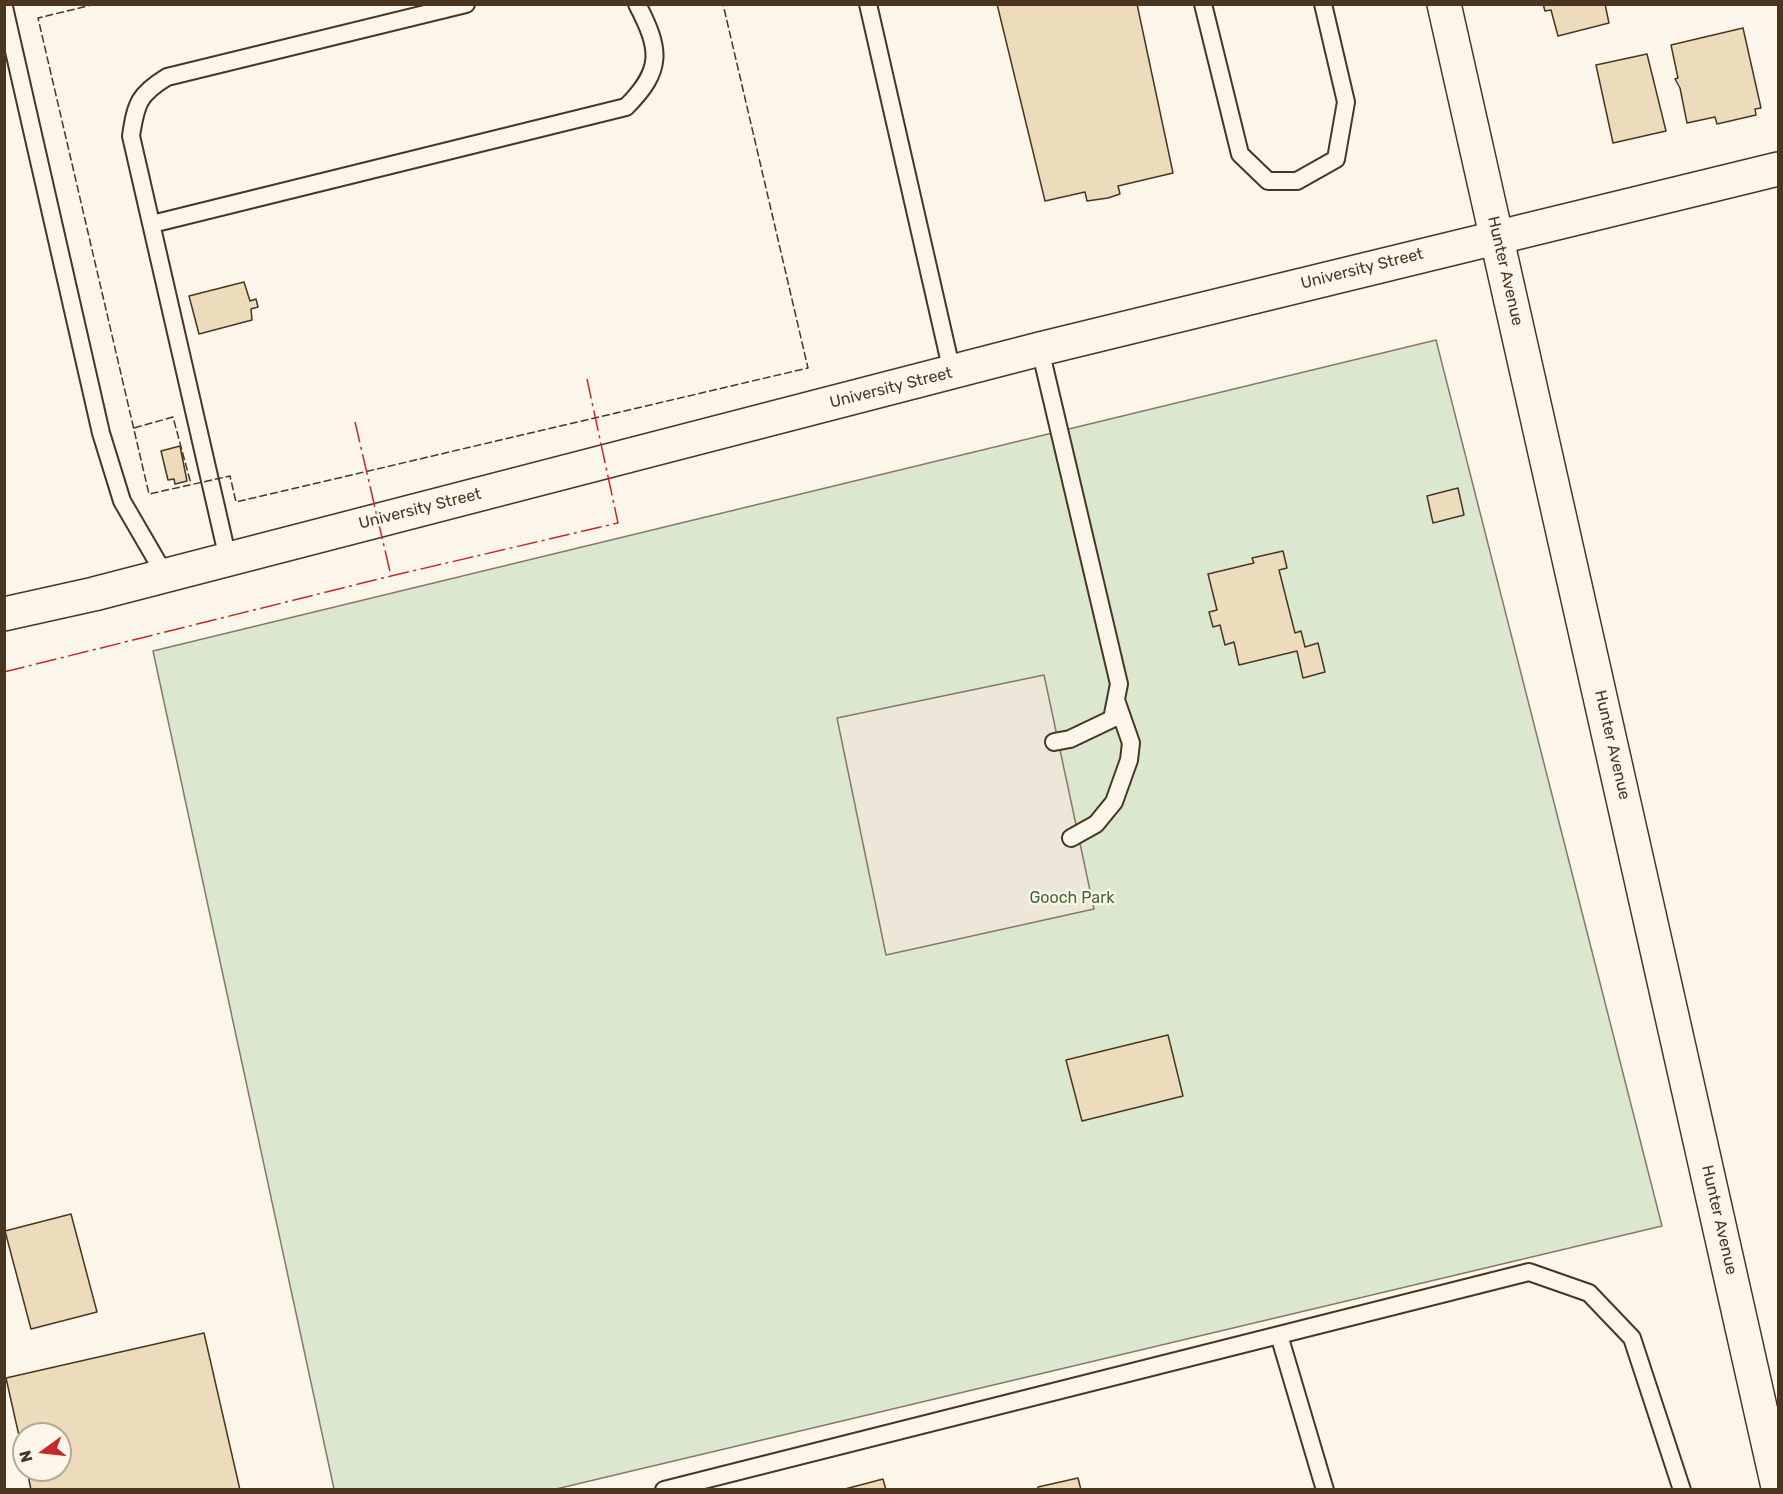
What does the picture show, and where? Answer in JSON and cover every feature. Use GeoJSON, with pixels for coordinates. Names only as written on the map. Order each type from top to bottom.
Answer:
{"type":"FeatureCollection","features":[{"type":"Feature","properties":{"kind":"street","name":"Hunter Avenue"},"geometry":{"type":"LineString","coordinates":[[1444,4],[1779,1487]]}},
{"type":"Feature","properties":{"kind":"street","name":"University Street"},"geometry":{"type":"LineString","coordinates":[[4,614],[228,559],[1040,349],[1779,169]]}},
{"type":"Feature","properties":{"kind":"lane"},"geometry":{"type":"LineString","coordinates":[[228,559],[131,136],[134,114],[145,90],[167,77],[466,4]]}},
{"type":"Feature","properties":{"kind":"lane"},"geometry":{"type":"LineString","coordinates":[[152,225],[626,107],[645,88],[656,58],[647,25],[637,4]]}},
{"type":"Feature","properties":{"kind":"lane"},"geometry":{"type":"LineString","coordinates":[[868,4],[952,372]]}},
{"type":"Feature","properties":{"kind":"lane"},"geometry":{"type":"LineString","coordinates":[[1203,4],[1240,154],[1268,182],[1298,181],[1336,159],[1346,102],[1323,4]]}},
{"type":"Feature","properties":{"kind":"lane"},"geometry":{"type":"LineString","coordinates":[[4,7],[101,432],[122,501],[165,575]]}},
{"type":"Feature","properties":{"kind":"lane"},"geometry":{"type":"LineString","coordinates":[[1040,349],[1119,684],[1112,719],[1070,739],[1054,742]]}},
{"type":"Feature","properties":{"kind":"lane"},"geometry":{"type":"LineString","coordinates":[[1071,838],[1096,824],[1114,802],[1129,760],[1131,743],[1116,699]]}},
{"type":"Feature","properties":{"kind":"lane"},"geometry":{"type":"LineString","coordinates":[[664,1490],[1529,1272],[1589,1293],[1632,1338],[1682,1490]]}},
{"type":"Feature","properties":{"kind":"lane"},"geometry":{"type":"LineString","coordinates":[[1279,1335],[1325,1490]]}},
{"type":"Feature","properties":{"kind":"green space","name":"Gooch Park"},"geometry":{"type":"Polygon","coordinates":[[[1436,340],[1662,1226],[556,1489],[334,1489],[153,651],[1436,340]]]}},
{"type":"Feature","properties":{"kind":"shaded area"},"geometry":{"type":"Polygon","coordinates":[[[1044,675],[1094,909],[886,955],[837,718],[1044,675]]]}},
{"type":"Feature","properties":{"kind":"building"},"geometry":{"type":"Polygon","coordinates":[[[997,4],[1137,4],[1173,173],[1118,186],[1120,194],[1108,198],[1087,201],[1085,192],[1045,201],[997,4]]]}},
{"type":"Feature","properties":{"kind":"building"},"geometry":{"type":"Polygon","coordinates":[[[1543,4],[1605,4],[1609,23],[1558,36],[1551,10],[1545,11],[1543,4]]]}},
{"type":"Feature","properties":{"kind":"building"},"geometry":{"type":"Polygon","coordinates":[[[1743,28],[1761,108],[1755,109],[1756,115],[1717,124],[1715,117],[1687,123],[1680,88],[1675,79],[1678,78],[1671,45],[1743,28]]]}},
{"type":"Feature","properties":{"kind":"building"},"geometry":{"type":"Polygon","coordinates":[[[1647,54],[1666,131],[1613,143],[1596,65],[1647,54]]]}},
{"type":"Feature","properties":{"kind":"building"},"geometry":{"type":"Polygon","coordinates":[[[244,282],[250,301],[256,299],[258,307],[251,309],[252,320],[199,334],[189,296],[244,282]]]}},
{"type":"Feature","properties":{"kind":"building"},"geometry":{"type":"Polygon","coordinates":[[[180,446],[187,481],[175,484],[174,479],[168,480],[161,451],[180,446]]]}},
{"type":"Feature","properties":{"kind":"building"},"geometry":{"type":"Polygon","coordinates":[[[1458,488],[1464,515],[1433,523],[1427,496],[1458,488]]]}},
{"type":"Feature","properties":{"kind":"building"},"geometry":{"type":"Polygon","coordinates":[[[1283,551],[1287,568],[1279,570],[1295,633],[1301,631],[1305,647],[1318,643],[1325,672],[1303,678],[1297,651],[1239,665],[1234,642],[1225,645],[1220,625],[1213,627],[1209,612],[1217,610],[1208,574],[1254,563],[1252,558],[1283,551]]]}},
{"type":"Feature","properties":{"kind":"building"},"geometry":{"type":"Polygon","coordinates":[[[1168,1035],[1183,1096],[1082,1121],[1066,1060],[1168,1035]]]}},
{"type":"Feature","properties":{"kind":"building"},"geometry":{"type":"Polygon","coordinates":[[[71,1214],[97,1312],[31,1329],[5,1231],[71,1214]]]}},
{"type":"Feature","properties":{"kind":"building"},"geometry":{"type":"Polygon","coordinates":[[[204,1333],[240,1490],[31,1490],[29,1482],[72,1482],[72,1422],[16,1422],[6,1378],[204,1333]]]}},
{"type":"Feature","properties":{"kind":"building"},"geometry":{"type":"Polygon","coordinates":[[[1078,1478],[1081,1490],[1038,1490],[1038,1487],[1078,1478]]]}},
{"type":"Feature","properties":{"kind":"building"},"geometry":{"type":"Polygon","coordinates":[[[883,1479],[886,1490],[845,1490],[845,1489],[883,1479]]]}},
{"type":"Feature","properties":{"kind":"fence"},"geometry":{"type":"LineString","coordinates":[[96,4],[38,18],[149,494],[230,476],[236,502],[808,368],[723,4]]}},
{"type":"Feature","properties":{"kind":"fence"},"geometry":{"type":"LineString","coordinates":[[134,428],[173,417],[191,484]]}},
{"type":"Feature","properties":{"kind":"power"},"geometry":{"type":"LineString","coordinates":[[4,672],[391,576],[618,523],[587,379]]}},
{"type":"Feature","properties":{"kind":"power"},"geometry":{"type":"LineString","coordinates":[[355,422],[391,576]]}}]}
